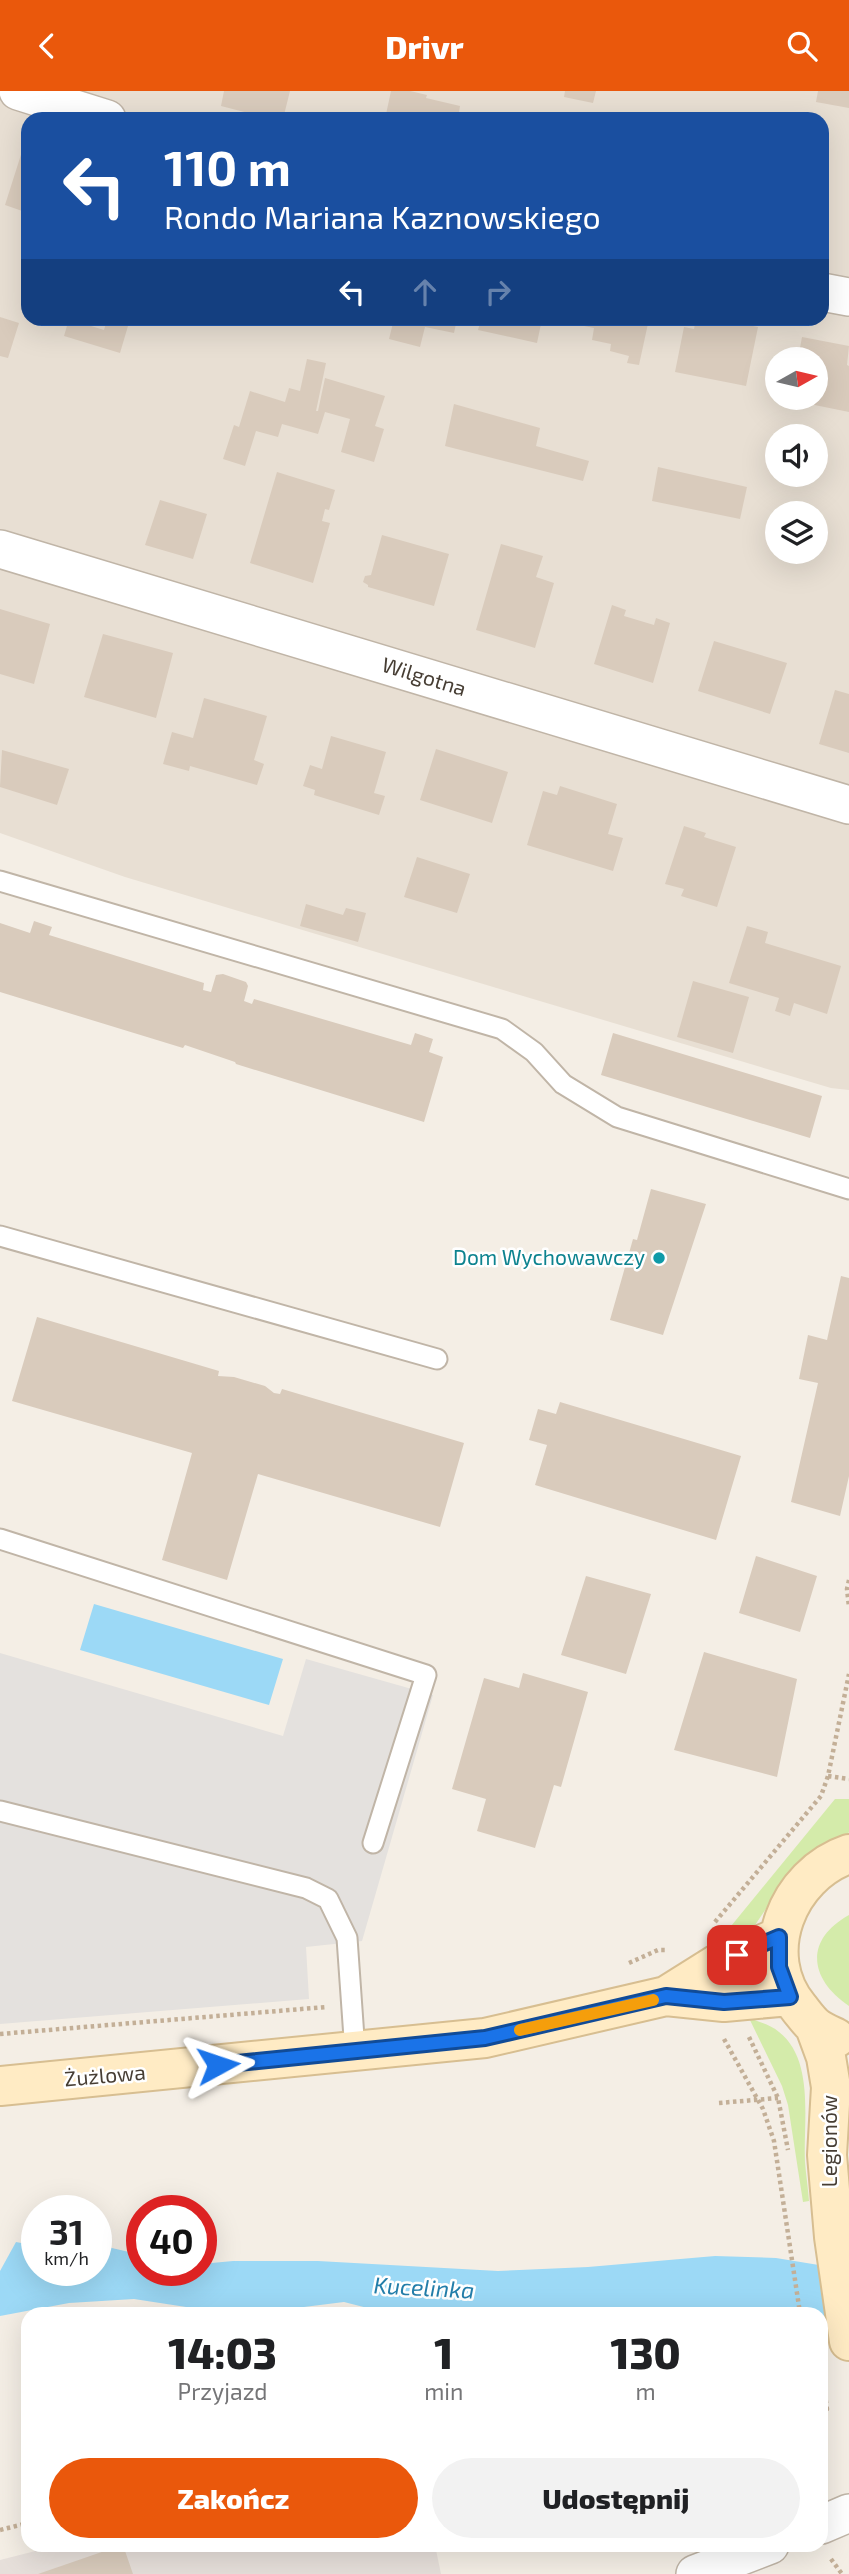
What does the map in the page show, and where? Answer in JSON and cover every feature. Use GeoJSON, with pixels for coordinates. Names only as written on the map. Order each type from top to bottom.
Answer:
{"type":"FeatureCollection","features":[{"type":"Feature","properties":{"kind":"street"},"geometry":{"type":"LineString","coordinates":[[18,91],[85,112]]}},
{"type":"Feature","properties":{"kind":"street"},"geometry":{"type":"LineString","coordinates":[[829,293],[849,297]]}},
{"type":"Feature","properties":{"kind":"street","name":"Wilgotna"},"geometry":{"type":"LineString","coordinates":[[0,549],[849,804]]}},
{"type":"Feature","properties":{"kind":"street"},"geometry":{"type":"LineString","coordinates":[[848,1854],[821,1867],[801,1886],[787,1909],[779,1937],[779,1967],[790,1997],[815,2027],[849,2045]]}},
{"type":"Feature","properties":{"kind":"street","name":"Żużlowa"},"geometry":{"type":"LineString","coordinates":[[666,1996],[717,1964],[779,1937]]}},
{"type":"Feature","properties":{"kind":"street","name":"Żużlowa"},"geometry":{"type":"LineString","coordinates":[[0,2086],[485,2038],[666,1996],[724,2002],[790,1997]]}},
{"type":"Feature","properties":{"kind":"street","name":"Legionów"},"geometry":{"type":"LineString","coordinates":[[815,2027],[826,2057],[831,2087],[827,2155],[834,2237],[849,2341]]}},
{"type":"Feature","properties":{"kind":"street"},"geometry":{"type":"LineString","coordinates":[[828,2522],[849,2513]]}},
{"type":"Feature","properties":{"kind":"street"},"geometry":{"type":"LineString","coordinates":[[695,2574],[752,2552]]}},
{"type":"Feature","properties":{"kind":"lane"},"geometry":{"type":"LineString","coordinates":[[0,881],[502,1029],[534,1052],[562,1084],[617,1117],[849,1189]]}},
{"type":"Feature","properties":{"kind":"lane"},"geometry":{"type":"LineString","coordinates":[[0,1236],[437,1359]]}},
{"type":"Feature","properties":{"kind":"lane"},"geometry":{"type":"LineString","coordinates":[[0,1539],[426,1675],[373,1843]]}},
{"type":"Feature","properties":{"kind":"lane"},"geometry":{"type":"LineString","coordinates":[[0,1811],[306,1888],[328,1899],[347,1938],[355,2052]]}},
{"type":"Feature","properties":{"kind":"path"},"geometry":{"type":"LineString","coordinates":[[849,1580],[849,1607]]}},
{"type":"Feature","properties":{"kind":"path"},"geometry":{"type":"LineString","coordinates":[[708,1930],[821,1796],[828,1776],[849,1674]]}},
{"type":"Feature","properties":{"kind":"path"},"geometry":{"type":"LineString","coordinates":[[828,1776],[849,1779]]}},
{"type":"Feature","properties":{"kind":"path"},"geometry":{"type":"LineString","coordinates":[[0,2034],[334,2007]]}},
{"type":"Feature","properties":{"kind":"path"},"geometry":{"type":"LineString","coordinates":[[745,2028],[778,2098],[788,2154]]}},
{"type":"Feature","properties":{"kind":"path"},"geometry":{"type":"LineString","coordinates":[[720,2031],[768,2119],[775,2141],[799,2307]]}},
{"type":"Feature","properties":{"kind":"path"},"geometry":{"type":"LineString","coordinates":[[719,2103],[778,2098]]}},
{"type":"Feature","properties":{"kind":"path"},"geometry":{"type":"LineString","coordinates":[[0,2530],[21,2525]]}},
{"type":"Feature","properties":{"kind":"shaded area"},"geometry":{"type":"Polygon","coordinates":[[[0,91],[849,91],[849,1090],[831,1088],[125,877],[0,833],[0,91]]]}},
{"type":"Feature","properties":{"kind":"shaded area"},"geometry":{"type":"Polygon","coordinates":[[[0,1653],[283,1736],[306,1659],[433,1695],[362,1941],[306,1947],[309,1999],[0,2024],[0,1653]]]}},
{"type":"Feature","properties":{"kind":"shaded area"},"geometry":{"type":"Polygon","coordinates":[[[31,2552],[436,2552],[441,2574],[0,2574],[0,2560],[31,2552]]]}},
{"type":"Feature","properties":{"kind":"green space"},"geometry":{"type":"Polygon","coordinates":[[[835,1799],[849,1799],[849,1832],[840,1846],[782,1885],[753,1928],[729,1946],[727,1931],[835,1799]]]}},
{"type":"Feature","properties":{"kind":"green space"},"geometry":{"type":"Polygon","coordinates":[[[849,1915],[849,2006],[826,1984],[817,1960],[824,1936],[849,1915]]]}},
{"type":"Feature","properties":{"kind":"green space"},"geometry":{"type":"Polygon","coordinates":[[[749,2018],[779,2032],[798,2059],[805,2093],[805,2162],[809,2201],[803,2202],[788,2105],[782,2086],[749,2018]]]}},
{"type":"Feature","properties":{"kind":"water"},"geometry":{"type":"Polygon","coordinates":[[[94,1604],[283,1659],[269,1705],[80,1650],[94,1604]]]}},
{"type":"Feature","properties":{"kind":"water","name":"Kucelinka"},"geometry":{"type":"Polygon","coordinates":[[[16,2242],[21,2243],[21,2286],[112,2286],[112,2248],[126,2251],[126,2286],[217,2286],[217,2262],[233,2261],[318,2261],[498,2271],[588,2267],[715,2256],[776,2258],[831,2267],[849,2332],[828,2339],[828,2307],[364,2307],[344,2302],[304,2307],[186,2307],[134,2299],[21,2307],[21,2312],[0,2316],[0,2271],[16,2242]]]}},
{"type":"Feature","properties":{"kind":"building"},"geometry":{"type":"Polygon","coordinates":[[[224,91],[290,91],[285,112],[245,112],[221,106],[224,91]]]}},
{"type":"Feature","properties":{"kind":"building"},"geometry":{"type":"Polygon","coordinates":[[[391,91],[410,91],[427,95],[426,98],[460,106],[459,112],[386,112],[391,91]]]}},
{"type":"Feature","properties":{"kind":"building"},"geometry":{"type":"Polygon","coordinates":[[[565,91],[596,91],[593,103],[564,97],[565,91]]]}},
{"type":"Feature","properties":{"kind":"building"},"geometry":{"type":"Polygon","coordinates":[[[818,91],[849,91],[849,108],[816,102],[818,91]]]}},
{"type":"Feature","properties":{"kind":"building"},"geometry":{"type":"Polygon","coordinates":[[[21,155],[21,211],[5,205],[21,155]]]}},
{"type":"Feature","properties":{"kind":"building"},"geometry":{"type":"Polygon","coordinates":[[[0,317],[19,323],[8,358],[0,356],[0,317]]]}},
{"type":"Feature","properties":{"kind":"building"},"geometry":{"type":"Polygon","coordinates":[[[67,326],[91,326],[104,330],[105,326],[128,326],[120,353],[64,336],[67,326]]]}},
{"type":"Feature","properties":{"kind":"building"},"geometry":{"type":"Polygon","coordinates":[[[392,326],[456,326],[454,333],[425,327],[420,347],[389,339],[392,326]]]}},
{"type":"Feature","properties":{"kind":"building"},"geometry":{"type":"Polygon","coordinates":[[[479,326],[541,326],[537,343],[478,330],[479,326]]]}},
{"type":"Feature","properties":{"kind":"building"},"geometry":{"type":"Polygon","coordinates":[[[584,326],[647,326],[639,365],[627,363],[629,356],[610,351],[611,344],[592,340],[594,328],[584,326]]]}},
{"type":"Feature","properties":{"kind":"building"},"geometry":{"type":"Polygon","coordinates":[[[695,326],[758,327],[746,386],[675,372],[684,327],[694,329],[695,326]]]}},
{"type":"Feature","properties":{"kind":"building"},"geometry":{"type":"Polygon","coordinates":[[[802,337],[849,346],[849,412],[828,408],[828,347],[800,347],[802,337]]]}},
{"type":"Feature","properties":{"kind":"building"},"geometry":{"type":"Polygon","coordinates":[[[307,359],[326,363],[316,411],[325,378],[385,396],[375,426],[384,429],[374,462],[341,452],[350,419],[325,412],[318,434],[282,424],[278,437],[256,431],[245,466],[223,459],[234,425],[239,427],[250,391],[285,402],[289,388],[300,391],[307,359]]]}},
{"type":"Feature","properties":{"kind":"building"},"geometry":{"type":"Polygon","coordinates":[[[454,404],[540,428],[536,446],[589,461],[583,481],[445,446],[454,404]]]}},
{"type":"Feature","properties":{"kind":"building"},"geometry":{"type":"Polygon","coordinates":[[[658,467],[747,487],[740,519],[652,501],[658,467]]]}},
{"type":"Feature","properties":{"kind":"building"},"geometry":{"type":"Polygon","coordinates":[[[277,472],[335,490],[329,510],[325,509],[322,521],[330,523],[313,583],[250,563],[277,472]]]}},
{"type":"Feature","properties":{"kind":"building"},"geometry":{"type":"Polygon","coordinates":[[[160,500],[207,514],[193,559],[145,545],[160,500]]]}},
{"type":"Feature","properties":{"kind":"building"},"geometry":{"type":"Polygon","coordinates":[[[382,535],[449,554],[434,606],[368,587],[363,582],[365,576],[371,575],[382,535]]]}},
{"type":"Feature","properties":{"kind":"building"},"geometry":{"type":"Polygon","coordinates":[[[501,544],[543,556],[536,577],[554,583],[535,648],[476,630],[501,544]]]}},
{"type":"Feature","properties":{"kind":"building"},"geometry":{"type":"Polygon","coordinates":[[[612,605],[626,610],[624,616],[654,625],[656,618],[670,623],[653,683],[594,664],[612,605]]]}},
{"type":"Feature","properties":{"kind":"building"},"geometry":{"type":"Polygon","coordinates":[[[0,609],[50,624],[34,684],[0,674],[0,609]]]}},
{"type":"Feature","properties":{"kind":"building"},"geometry":{"type":"Polygon","coordinates":[[[103,634],[173,653],[156,718],[84,697],[103,634]]]}},
{"type":"Feature","properties":{"kind":"building"},"geometry":{"type":"Polygon","coordinates":[[[714,641],[787,663],[770,714],[698,691],[714,641]]]}},
{"type":"Feature","properties":{"kind":"building"},"geometry":{"type":"Polygon","coordinates":[[[835,690],[849,694],[849,753],[819,744],[835,690]]]}},
{"type":"Feature","properties":{"kind":"building"},"geometry":{"type":"Polygon","coordinates":[[[204,698],[267,716],[254,760],[264,764],[257,785],[190,766],[189,771],[163,764],[172,732],[193,738],[204,698]]]}},
{"type":"Feature","properties":{"kind":"building"},"geometry":{"type":"Polygon","coordinates":[[[331,736],[386,752],[374,793],[385,796],[379,815],[314,795],[315,790],[303,786],[310,765],[322,769],[331,736]]]}},
{"type":"Feature","properties":{"kind":"building"},"geometry":{"type":"Polygon","coordinates":[[[436,749],[508,772],[492,823],[420,800],[436,749]]]}},
{"type":"Feature","properties":{"kind":"building"},"geometry":{"type":"Polygon","coordinates":[[[2,750],[69,769],[57,805],[0,787],[2,750]]]}},
{"type":"Feature","properties":{"kind":"building"},"geometry":{"type":"Polygon","coordinates":[[[560,786],[617,804],[608,834],[623,838],[613,871],[527,845],[543,791],[557,795],[560,786]]]}},
{"type":"Feature","properties":{"kind":"building"},"geometry":{"type":"Polygon","coordinates":[[[684,826],[706,833],[704,837],[736,847],[717,907],[681,896],[684,889],[665,884],[684,826]]]}},
{"type":"Feature","properties":{"kind":"building"},"geometry":{"type":"Polygon","coordinates":[[[417,857],[470,874],[457,913],[404,897],[417,857]]]}},
{"type":"Feature","properties":{"kind":"building"},"geometry":{"type":"Polygon","coordinates":[[[306,904],[343,915],[346,908],[366,913],[358,942],[300,926],[306,904]]]}},
{"type":"Feature","properties":{"kind":"building"},"geometry":{"type":"Polygon","coordinates":[[[34,921],[52,927],[49,935],[204,983],[203,990],[211,992],[216,975],[223,974],[246,982],[248,986],[244,1001],[252,1004],[254,999],[411,1045],[415,1033],[433,1039],[429,1052],[443,1057],[424,1122],[236,1064],[185,1045],[183,1048],[0,992],[0,923],[30,933],[34,921]]]}},
{"type":"Feature","properties":{"kind":"building"},"geometry":{"type":"Polygon","coordinates":[[[747,926],[768,932],[765,943],[841,966],[827,1014],[794,1003],[790,1016],[775,1011],[779,998],[729,983],[747,926]]]}},
{"type":"Feature","properties":{"kind":"building"},"geometry":{"type":"Polygon","coordinates":[[[693,981],[749,997],[733,1053],[677,1037],[693,981]]]}},
{"type":"Feature","properties":{"kind":"building"},"geometry":{"type":"Polygon","coordinates":[[[613,1033],[822,1096],[810,1138],[601,1075],[613,1033]]]}},
{"type":"Feature","properties":{"kind":"building","name":"Dom Wychowawczy"},"geometry":{"type":"Polygon","coordinates":[[[651,1189],[706,1204],[663,1335],[610,1320],[633,1239],[637,1240],[651,1189]]]}},
{"type":"Feature","properties":{"kind":"building"},"geometry":{"type":"Polygon","coordinates":[[[841,1276],[849,1278],[849,1476],[840,1516],[791,1502],[818,1383],[799,1379],[808,1335],[827,1340],[841,1276]]]}},
{"type":"Feature","properties":{"kind":"building"},"geometry":{"type":"Polygon","coordinates":[[[37,1317],[219,1371],[218,1376],[234,1377],[265,1386],[274,1393],[280,1394],[282,1389],[464,1443],[440,1527],[258,1474],[227,1580],[162,1560],[192,1453],[12,1401],[37,1317]]]}},
{"type":"Feature","properties":{"kind":"building"},"geometry":{"type":"Polygon","coordinates":[[[560,1402],[741,1456],[716,1540],[535,1485],[547,1445],[529,1440],[538,1409],[556,1414],[560,1402]]]}},
{"type":"Feature","properties":{"kind":"building"},"geometry":{"type":"Polygon","coordinates":[[[756,1556],[817,1576],[800,1632],[739,1613],[756,1556]]]}},
{"type":"Feature","properties":{"kind":"building"},"geometry":{"type":"Polygon","coordinates":[[[586,1576],[651,1594],[626,1674],[561,1655],[586,1576]]]}},
{"type":"Feature","properties":{"kind":"building"},"geometry":{"type":"Polygon","coordinates":[[[704,1652],[797,1679],[777,1777],[674,1750],[704,1652]]]}},
{"type":"Feature","properties":{"kind":"building"},"geometry":{"type":"Polygon","coordinates":[[[523,1673],[588,1692],[561,1787],[554,1785],[535,1848],[477,1831],[486,1799],[452,1789],[484,1678],[519,1688],[523,1673]]]}},
{"type":"Feature","properties":{"kind":"building"},"geometry":{"type":"Polygon","coordinates":[[[102,2552],[125,2552],[133,2574],[38,2574],[102,2552]]]}},
{"type":"Feature","properties":{"kind":"slow traffic"},"geometry":{"type":"LineString","coordinates":[[520,2030],[653,2000]]}},
{"type":"Feature","properties":{"kind":"place","name":"Dom Wychowawczy"},"geometry":{"type":"Point","coordinates":[659,1258]}},
{"type":"Feature","properties":{"kind":"route"},"geometry":{"type":"LineString","coordinates":[[218,2065],[485,2038],[666,1996],[724,2002],[790,1997],[779,1967],[779,1937],[737,1955]]}}]}
